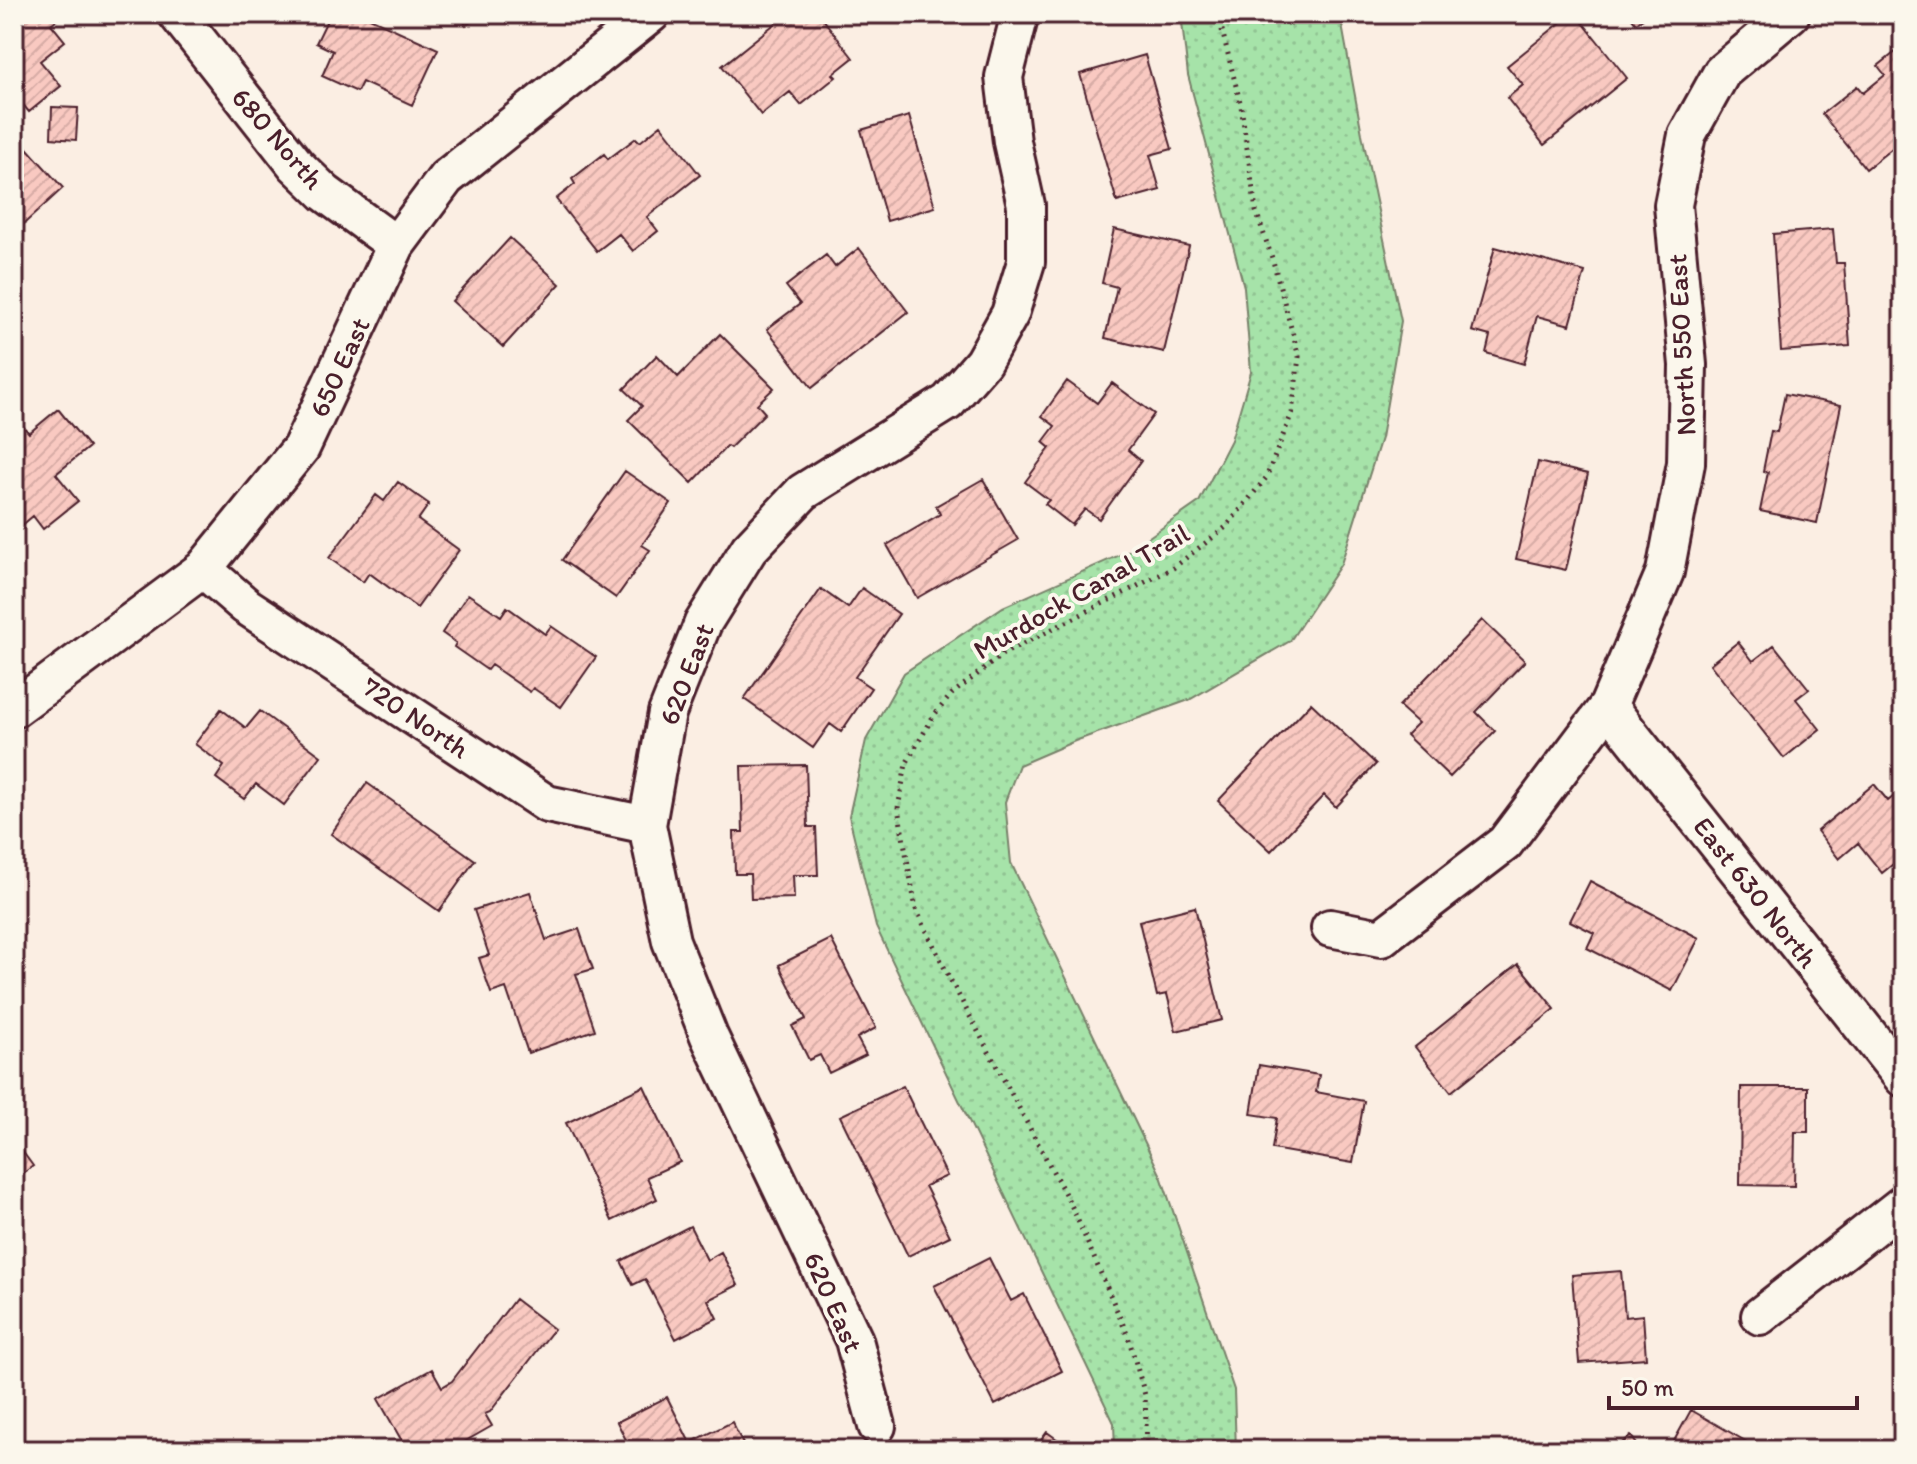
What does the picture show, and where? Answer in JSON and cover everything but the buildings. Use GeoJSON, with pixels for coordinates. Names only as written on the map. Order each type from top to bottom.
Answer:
{"type":"FeatureCollection","features":[{"type":"Feature","properties":{"kind":"street","name":"680 North"},"geometry":{"type":"LineString","coordinates":[[177,14],[296,165],[325,193],[396,245]]}},
{"type":"Feature","properties":{"kind":"street","name":"650 East"},"geometry":{"type":"LineString","coordinates":[[14,709],[203,569],[301,448],[396,245],[446,178],[651,14]]}},
{"type":"Feature","properties":{"kind":"street","name":"620 East"},"geometry":{"type":"LineString","coordinates":[[877,1426],[854,1340],[709,1036],[671,941],[647,825],[667,713],[703,623],[749,549],[803,492],[948,402],[983,362],[1010,314],[1026,262],[1026,205],[1012,142],[1004,77],[1020,14]]}},
{"type":"Feature","properties":{"kind":"street","name":"North 550 East"},"geometry":{"type":"LineString","coordinates":[[1330,928],[1381,938],[1505,843],[1608,706],[1665,572],[1686,463],[1688,365],[1673,205],[1687,135],[1722,72],[1791,14]]}},
{"type":"Feature","properties":{"kind":"street","name":"720 North"},"geometry":{"type":"LineString","coordinates":[[203,569],[246,606],[547,804],[647,825]]}},
{"type":"Feature","properties":{"kind":"street","name":"East 630 North"},"geometry":{"type":"LineString","coordinates":[[1608,706],[1903,1078]]}},
{"type":"Feature","properties":{"kind":"street"},"geometry":{"type":"LineString","coordinates":[[1760,1316],[1903,1204]]}},
{"type":"Feature","properties":{"kind":"path","name":"Murdock Canal Trail"},"geometry":{"type":"LineString","coordinates":[[1147,1450],[1145,1395],[1128,1336],[1072,1207],[916,909],[898,808],[906,764],[934,715],[952,694],[1003,654],[1173,568],[1226,527],[1266,478],[1292,413],[1299,357],[1256,211],[1241,106],[1218,14]]}},
{"type":"Feature","properties":{"kind":"green space"},"geometry":{"type":"Polygon","coordinates":[[[1181,14],[1340,14],[1401,321],[1381,438],[1341,564],[1290,641],[1189,700],[1075,741],[1019,765],[1005,802],[1011,863],[1161,1176],[1234,1390],[1236,1450],[1115,1450],[1114,1423],[876,927],[849,816],[866,740],[904,673],[1003,607],[1129,551],[1199,502],[1231,440],[1251,372],[1244,287],[1188,75],[1181,14]]]}}]}
